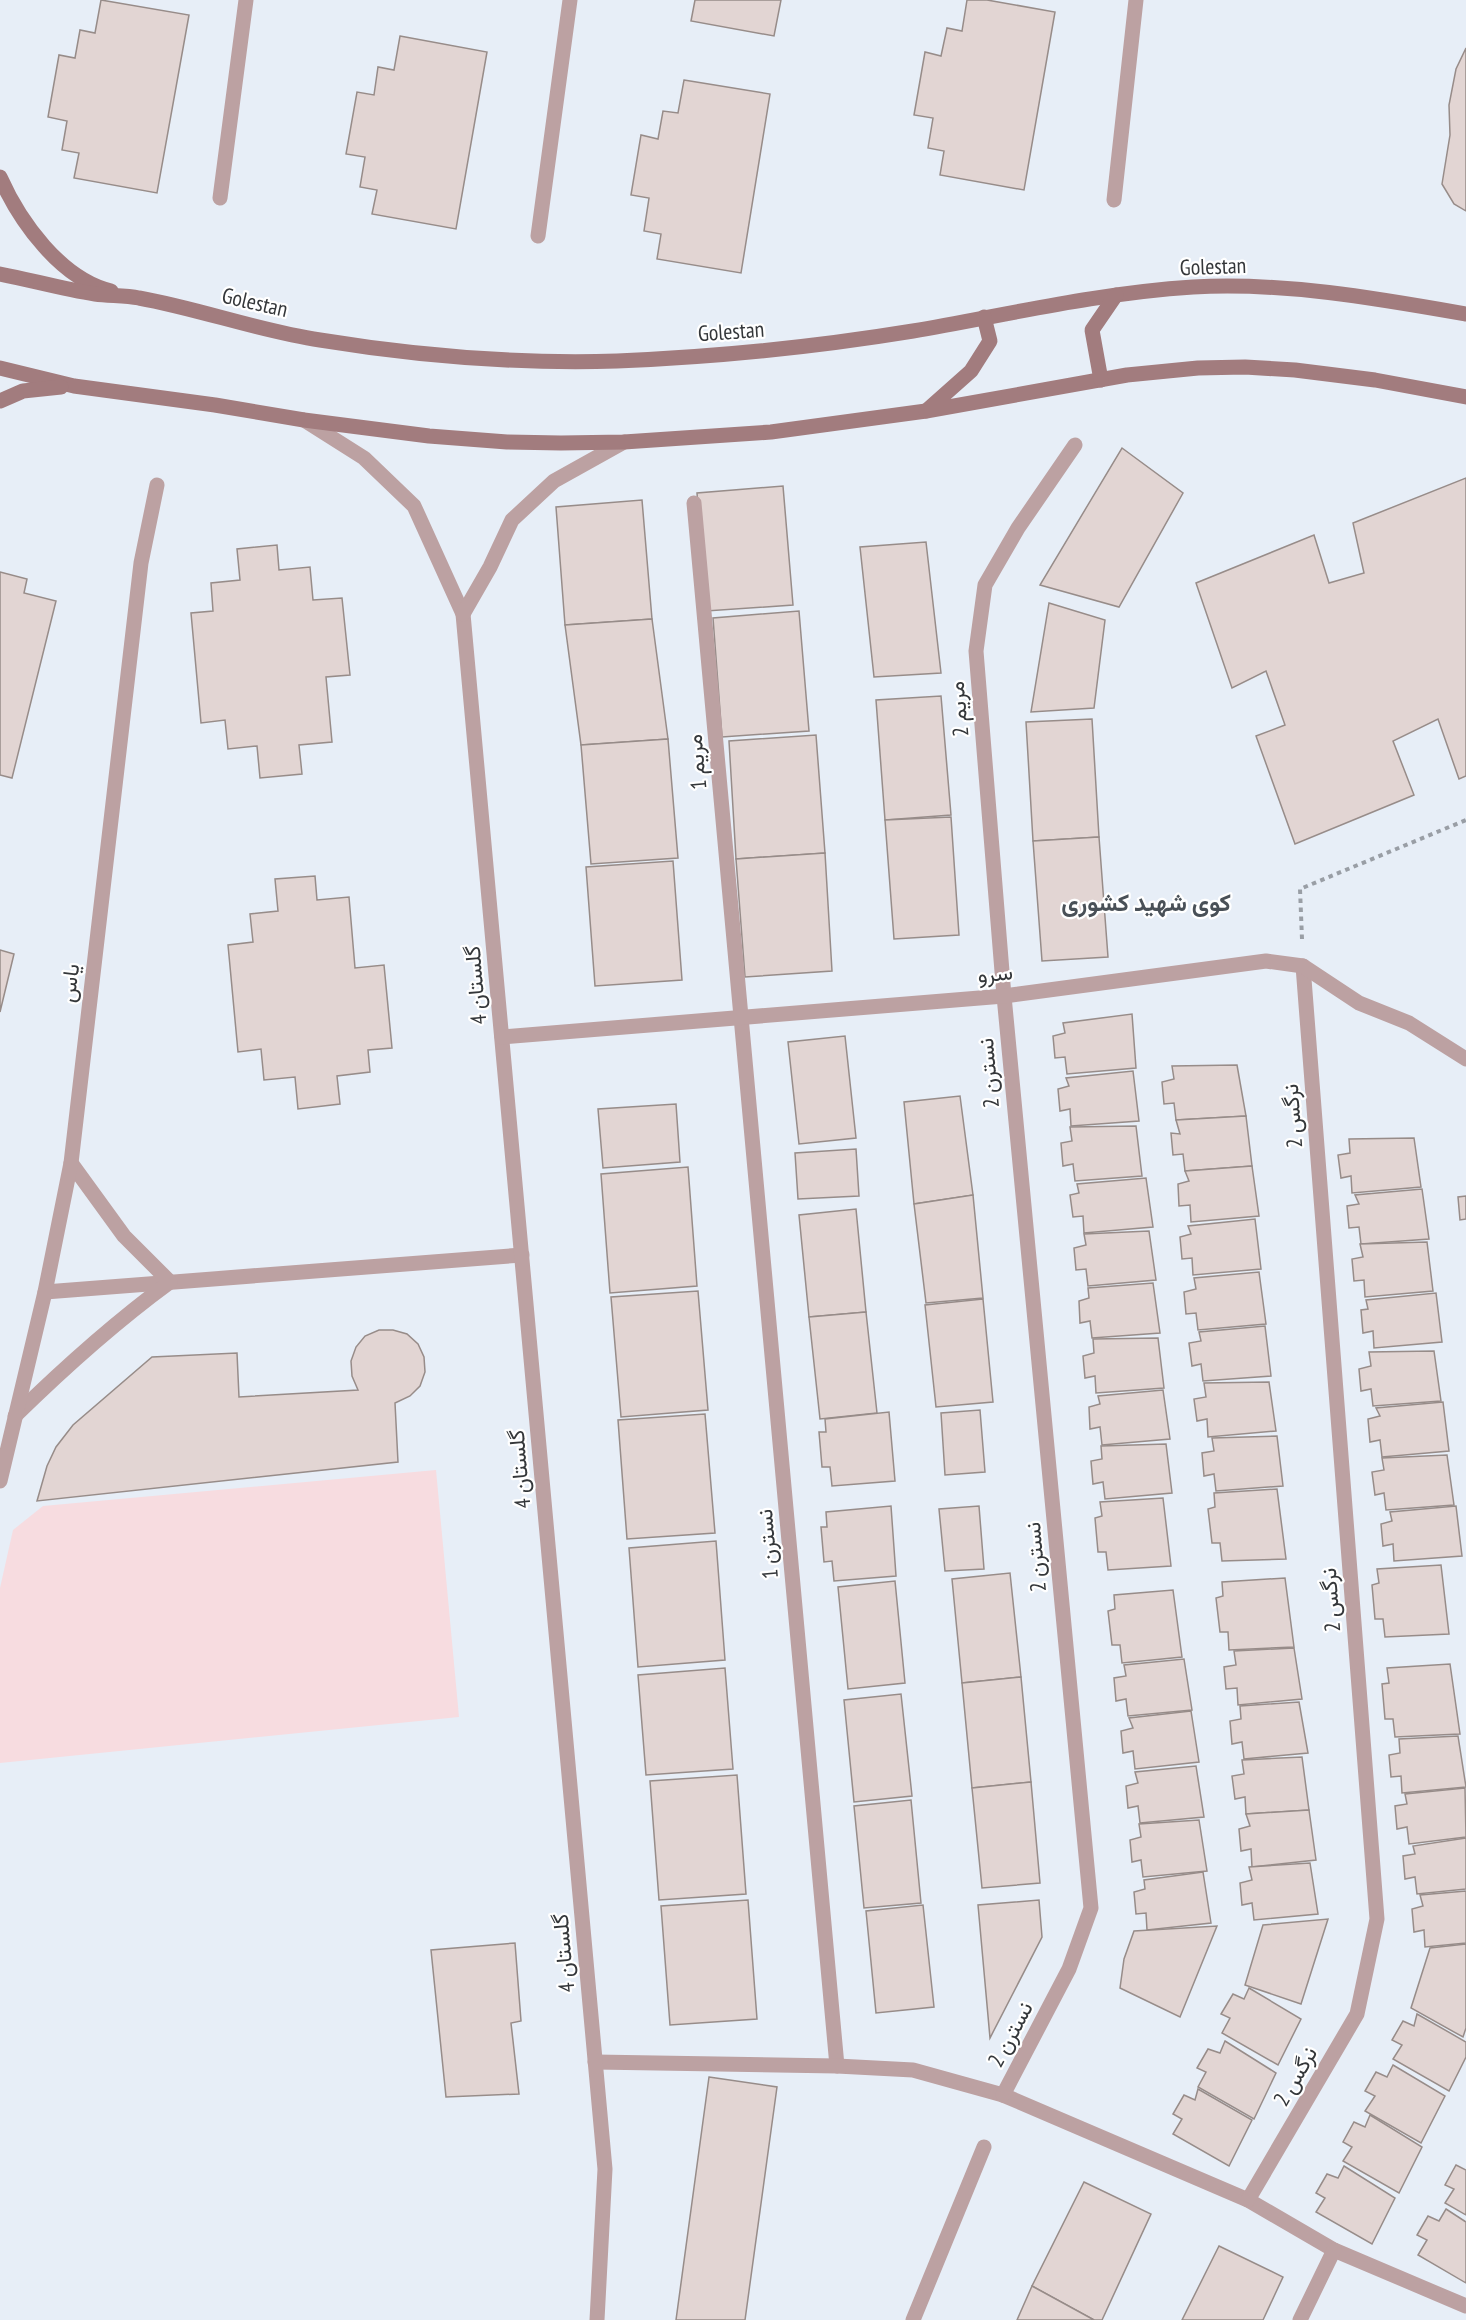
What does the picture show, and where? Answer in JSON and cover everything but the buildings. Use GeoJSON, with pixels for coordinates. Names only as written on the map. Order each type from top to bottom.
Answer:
{"type":"FeatureCollection","features":[{"type":"Feature","properties":{"kind":"main road"},"geometry":{"type":"LineString","coordinates":[[0,177],[39,241],[60,262],[79,276],[106,290],[137,297]]}},
{"type":"Feature","properties":{"kind":"main road","name":"Golestan"},"geometry":{"type":"LineString","coordinates":[[0,274],[93,294],[137,297],[318,340],[437,355],[551,362],[620,361],[763,352],[912,331],[1116,295],[1193,287],[1245,286],[1301,289],[1388,300],[1466,314]]}},
{"type":"Feature","properties":{"kind":"main road"},"geometry":{"type":"LineString","coordinates":[[1101,380],[1092,330],[1116,295]]}},
{"type":"Feature","properties":{"kind":"main road"},"geometry":{"type":"LineString","coordinates":[[926,411],[970,371],[990,341],[984,317]]}},
{"type":"Feature","properties":{"kind":"main road"},"geometry":{"type":"LineString","coordinates":[[0,368],[74,386],[304,420],[429,436],[495,441],[624,442],[771,432],[926,411],[1101,380],[1198,368],[1265,368],[1341,375],[1466,398]]}},
{"type":"Feature","properties":{"kind":"main road"},"geometry":{"type":"LineString","coordinates":[[0,401],[23,391],[74,386]]}},
{"type":"Feature","properties":{"kind":"street"},"geometry":{"type":"LineString","coordinates":[[220,198],[246,0]]}},
{"type":"Feature","properties":{"kind":"street"},"geometry":{"type":"LineString","coordinates":[[538,236],[570,0]]}},
{"type":"Feature","properties":{"kind":"street"},"geometry":{"type":"LineString","coordinates":[[1114,200],[1136,0]]}},
{"type":"Feature","properties":{"kind":"street"},"geometry":{"type":"LineString","coordinates":[[304,420],[364,458],[414,506],[464,614]]}},
{"type":"Feature","properties":{"kind":"street"},"geometry":{"type":"LineString","coordinates":[[464,614],[512,520],[554,482],[624,442]]}},
{"type":"Feature","properties":{"kind":"street","name":"مریم 2"},"geometry":{"type":"LineString","coordinates":[[1004,996],[976,651],[985,585],[1018,528],[1075,445]]}},
{"type":"Feature","properties":{"kind":"street","name":"یاس"},"geometry":{"type":"LineString","coordinates":[[0,1481],[45,1292],[71,1163],[140,575],[157,485]]}},
{"type":"Feature","properties":{"kind":"street","name":"مریم 1"},"geometry":{"type":"LineString","coordinates":[[694,503],[743,1018]]}},
{"type":"Feature","properties":{"kind":"street","name":"گلستان 4"},"geometry":{"type":"LineString","coordinates":[[464,614],[605,2169],[597,2320]]}},
{"type":"Feature","properties":{"kind":"street","name":"سرو"},"geometry":{"type":"LineString","coordinates":[[502,1037],[1004,996],[1266,961],[1303,966],[1359,1003],[1409,1023],[1466,1059]]}},
{"type":"Feature","properties":{"kind":"street","name":"نرگس 2"},"geometry":{"type":"LineString","coordinates":[[1248,2200],[1357,2014],[1377,1918],[1303,966]]}},
{"type":"Feature","properties":{"kind":"street","name":"نسترن 2"},"geometry":{"type":"LineString","coordinates":[[1004,996],[1091,1908],[1070,1969],[1004,2096]]}},
{"type":"Feature","properties":{"kind":"street","name":"نسترن 1"},"geometry":{"type":"LineString","coordinates":[[743,1018],[837,2066]]}},
{"type":"Feature","properties":{"kind":"street"},"geometry":{"type":"LineString","coordinates":[[71,1163],[124,1236],[170,1282]]}},
{"type":"Feature","properties":{"kind":"street"},"geometry":{"type":"LineString","coordinates":[[45,1292],[522,1255]]}},
{"type":"Feature","properties":{"kind":"street"},"geometry":{"type":"LineString","coordinates":[[15,1416],[75,1357],[125,1314],[170,1282]]}},
{"type":"Feature","properties":{"kind":"street"},"geometry":{"type":"LineString","coordinates":[[595,2062],[837,2066],[913,2070],[1004,2096],[1248,2200],[1334,2250],[1466,2306]]}},
{"type":"Feature","properties":{"kind":"street"},"geometry":{"type":"LineString","coordinates":[[913,2320],[984,2147]]}},
{"type":"Feature","properties":{"kind":"street"},"geometry":{"type":"LineString","coordinates":[[1300,2320],[1334,2250]]}},
{"type":"Feature","properties":{"kind":"path"},"geometry":{"type":"LineString","coordinates":[[1303,966],[1300,889],[1466,820]]}},
{"type":"Feature","properties":{"kind":"shaded area"},"geometry":{"type":"Polygon","coordinates":[[[436,1470],[459,1717],[0,1763],[0,1588],[13,1530],[43,1506],[436,1470]]]}},
{"type":"Feature","properties":{"kind":"district","name":"کوی شهید کشوری"},"geometry":{"type":"Point","coordinates":[1146,903]}}]}
